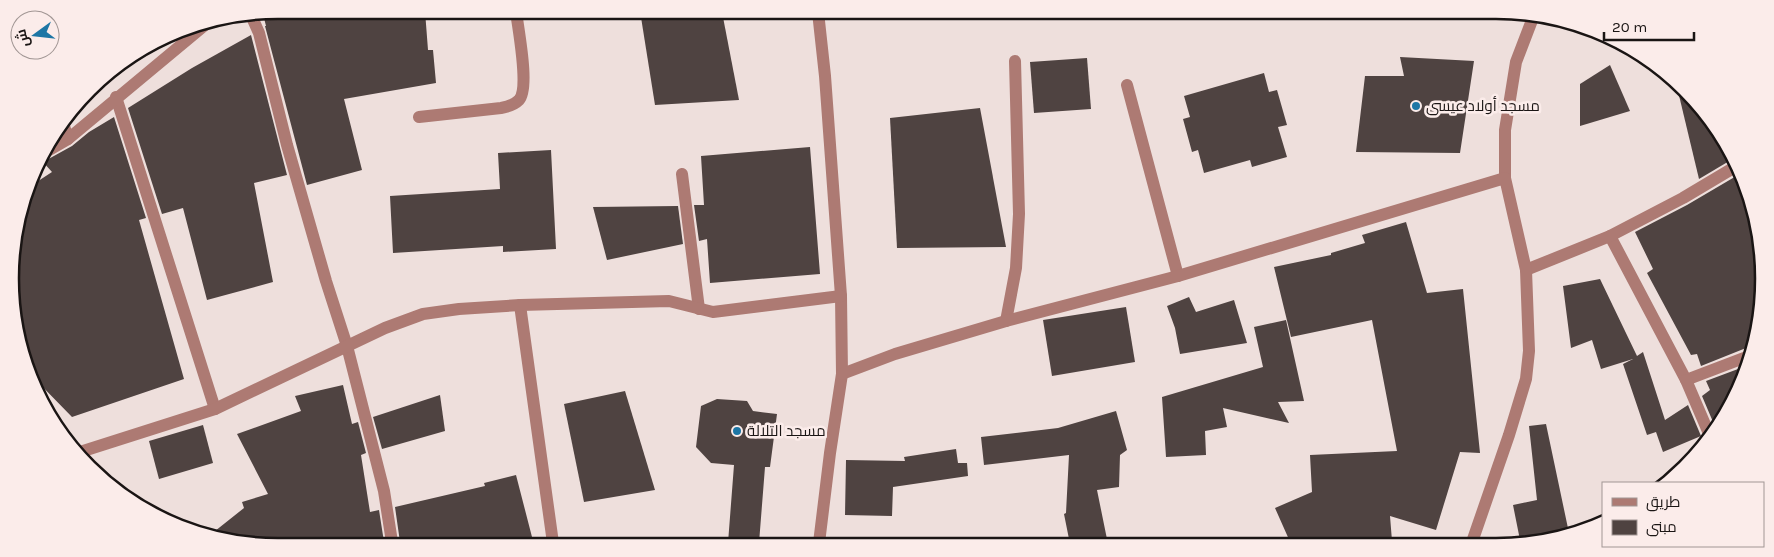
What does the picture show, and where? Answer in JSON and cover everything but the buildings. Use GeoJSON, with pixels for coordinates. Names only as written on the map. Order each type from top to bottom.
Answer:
{"type":"FeatureCollection","features":[{"type":"Feature","properties":{"kind":"street"},"geometry":{"type":"LineString","coordinates":[[419,117],[501,108],[510,106],[520,100],[525,83],[517,19]]}},
{"type":"Feature","properties":{"kind":"street"},"geometry":{"type":"LineString","coordinates":[[819,19],[825,76],[841,296],[842,374],[820,538]]}},
{"type":"Feature","properties":{"kind":"street"},"geometry":{"type":"LineString","coordinates":[[253,20],[259,33],[287,145],[326,281],[347,346],[384,491],[391,538]]}},
{"type":"Feature","properties":{"kind":"street"},"geometry":{"type":"LineString","coordinates":[[1473,538],[1509,435],[1526,379],[1529,351],[1526,270],[1505,178],[1505,130],[1516,62],[1532,21]]}},
{"type":"Feature","properties":{"kind":"street"},"geometry":{"type":"LineString","coordinates":[[56,146],[68,139],[116,97],[195,33]]}},
{"type":"Feature","properties":{"kind":"street"},"geometry":{"type":"LineString","coordinates":[[1006,321],[1016,268],[1019,214],[1015,61]]}},
{"type":"Feature","properties":{"kind":"street"},"geometry":{"type":"LineString","coordinates":[[1127,85],[1178,276]]}},
{"type":"Feature","properties":{"kind":"street"},"geometry":{"type":"LineString","coordinates":[[116,97],[215,409]]}},
{"type":"Feature","properties":{"kind":"street"},"geometry":{"type":"LineString","coordinates":[[65,130],[68,139]]}},
{"type":"Feature","properties":{"kind":"street"},"geometry":{"type":"LineString","coordinates":[[1526,270],[1610,236],[1683,198],[1730,169]]}},
{"type":"Feature","properties":{"kind":"street"},"geometry":{"type":"LineString","coordinates":[[682,174],[699,309]]}},
{"type":"Feature","properties":{"kind":"street"},"geometry":{"type":"LineString","coordinates":[[842,374],[895,354],[1006,321],[1178,276],[1505,178]]}},
{"type":"Feature","properties":{"kind":"street"},"geometry":{"type":"LineString","coordinates":[[1610,236],[1686,380],[1707,429]]}},
{"type":"Feature","properties":{"kind":"street"},"geometry":{"type":"LineString","coordinates":[[84,451],[215,409],[386,328],[423,314],[459,309],[669,301],[713,312],[841,296]]}},
{"type":"Feature","properties":{"kind":"street"},"geometry":{"type":"LineString","coordinates":[[520,306],[552,538]]}},
{"type":"Feature","properties":{"kind":"street"},"geometry":{"type":"LineString","coordinates":[[1686,380],[1742,359]]}},
{"type":"Feature","properties":{"kind":"place","name":"مسجد أولاد عيسى"},"geometry":{"type":"Point","coordinates":[1416,106]}},
{"type":"Feature","properties":{"kind":"place","name":"مسجد التلالة"},"geometry":{"type":"Point","coordinates":[737,431]}}]}
